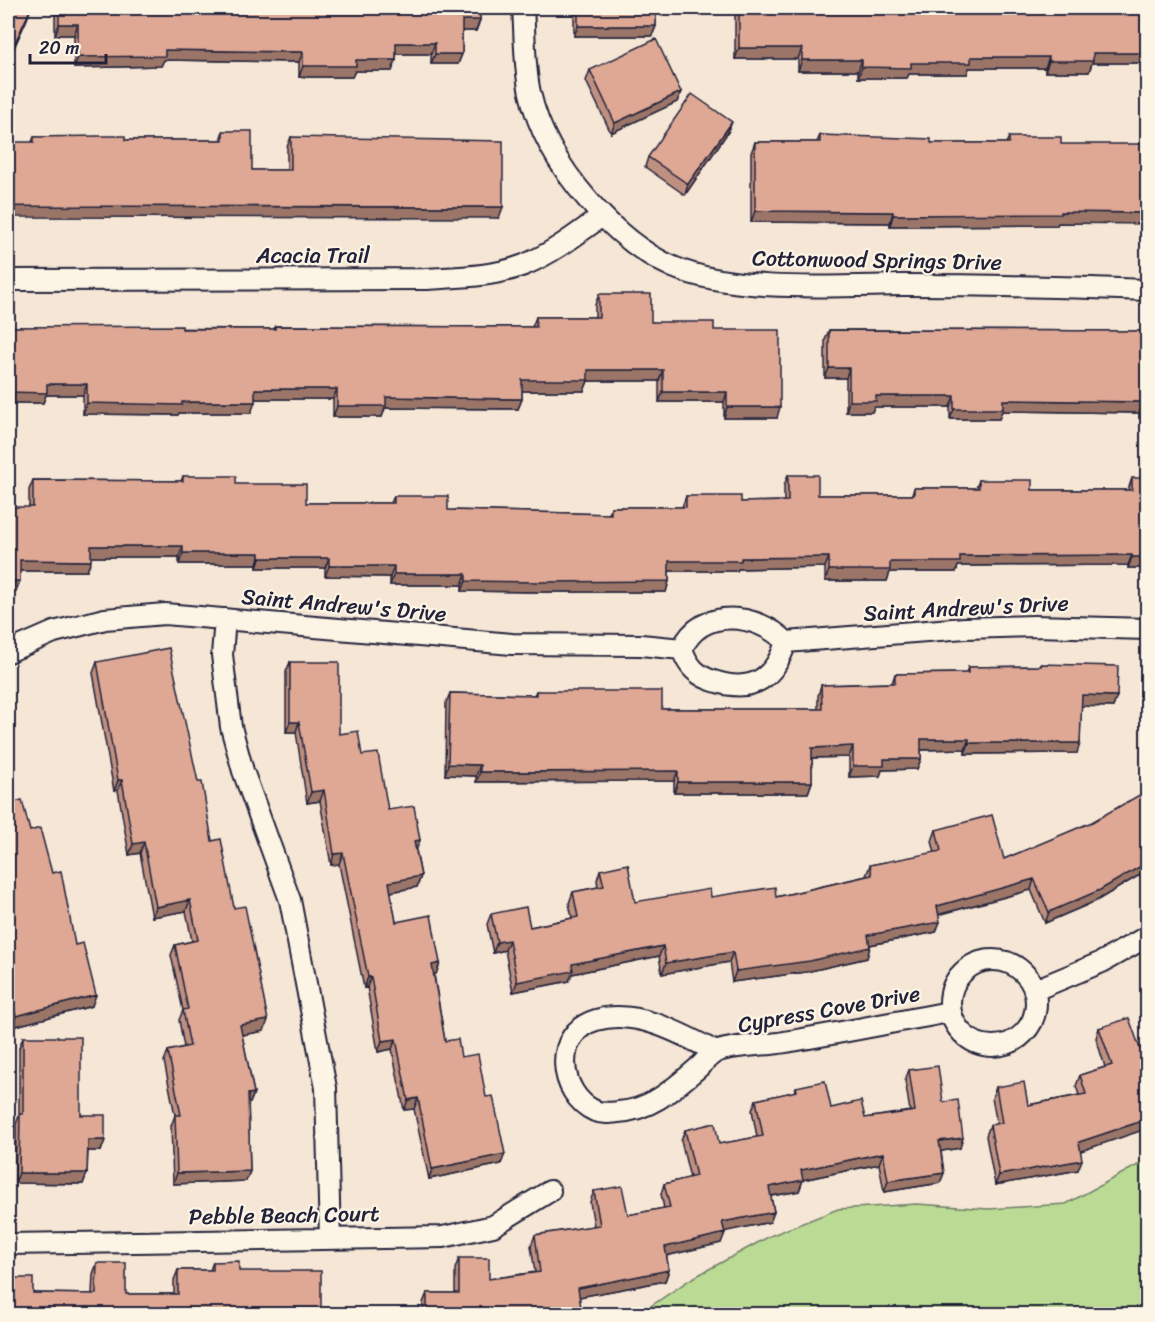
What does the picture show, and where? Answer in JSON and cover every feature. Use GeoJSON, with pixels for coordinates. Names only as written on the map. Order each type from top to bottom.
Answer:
{"type":"FeatureCollection","features":[{"type":"Feature","properties":{"kind":"street","name":"Cottonwood Springs Drive"},"geometry":{"type":"LineString","coordinates":[[523,8],[530,92],[539,120],[558,161],[602,216],[620,234],[671,266],[690,273],[785,286],[975,285],[1148,290]]}},
{"type":"Feature","properties":{"kind":"street","name":"Acacia Trail"},"geometry":{"type":"LineString","coordinates":[[8,280],[412,279],[484,275],[523,266],[558,248],[602,216]]}},
{"type":"Feature","properties":{"kind":"street","name":"Saint Andrew's Drive"},"geometry":{"type":"LineString","coordinates":[[8,652],[54,632],[105,618],[165,614],[512,644],[641,645],[682,649]]}},
{"type":"Feature","properties":{"kind":"street"},"geometry":{"type":"LineString","coordinates":[[225,619],[222,656],[231,727],[243,771],[291,900],[326,1088],[330,1239]]}},
{"type":"Feature","properties":{"kind":"street"},"geometry":{"type":"LineString","coordinates":[[730,619],[761,623],[775,631],[786,642],[782,657],[767,675],[751,685],[733,687],[706,679],[697,673],[687,662],[682,649],[688,636],[699,627],[730,619]]}},
{"type":"Feature","properties":{"kind":"street","name":"Saint Andrew's Drive"},"geometry":{"type":"LineString","coordinates":[[786,642],[977,628],[1034,626],[1148,629]]}},
{"type":"Feature","properties":{"kind":"street"},"geometry":{"type":"LineString","coordinates":[[1035,990],[1102,962],[1148,936]]}},
{"type":"Feature","properties":{"kind":"street","name":"Cypress Cove Drive"},"geometry":{"type":"LineString","coordinates":[[999,959],[1015,964],[1028,975],[1035,990],[1037,1008],[1031,1024],[1020,1037],[1004,1045],[987,1046],[970,1040],[957,1028],[950,1012],[950,996],[955,980],[967,968],[982,960],[999,959]]}},
{"type":"Feature","properties":{"kind":"street","name":"Cypress Cove Drive"},"geometry":{"type":"LineString","coordinates":[[716,1052],[670,1029],[641,1021],[618,1017],[597,1020],[582,1026],[570,1040],[566,1053],[566,1076],[573,1094],[584,1106],[601,1113],[626,1112],[648,1106],[669,1093],[716,1052],[950,1012]]}},
{"type":"Feature","properties":{"kind":"street","name":"Pebble Beach Court"},"geometry":{"type":"LineString","coordinates":[[8,1244],[451,1236],[493,1226],[550,1191]]}},
{"type":"Feature","properties":{"kind":"green space"},"geometry":{"type":"Polygon","coordinates":[[[1147,1160],[1147,1314],[639,1314],[691,1279],[770,1236],[838,1209],[917,1204],[988,1209],[1066,1204],[1147,1160]]]}},
{"type":"Feature","properties":{"kind":"building"},"geometry":{"type":"Polygon","coordinates":[[[8,8],[31,8],[11,51],[8,49],[8,8]]]}},
{"type":"Feature","properties":{"kind":"building"},"geometry":{"type":"Polygon","coordinates":[[[59,8],[480,8],[480,20],[462,20],[462,54],[435,54],[435,43],[396,43],[396,60],[356,60],[356,66],[303,66],[303,52],[165,50],[165,56],[78,57],[78,24],[59,24],[59,8]]]}},
{"type":"Feature","properties":{"kind":"building"},"geometry":{"type":"Polygon","coordinates":[[[578,8],[656,8],[656,26],[578,26],[578,8]]]}},
{"type":"Feature","properties":{"kind":"building"},"geometry":{"type":"Polygon","coordinates":[[[739,8],[1148,8],[1148,53],[1093,53],[1093,61],[1049,61],[1049,57],[971,57],[971,63],[911,63],[911,68],[862,67],[862,60],[802,60],[802,48],[739,48],[739,8]]]}},
{"type":"Feature","properties":{"kind":"building"},"geometry":{"type":"Polygon","coordinates":[[[656,39],[681,92],[615,123],[590,70],[656,39]]]}},
{"type":"Feature","properties":{"kind":"building"},"geometry":{"type":"Polygon","coordinates":[[[692,94],[732,122],[688,184],[648,157],[692,94]]]}},
{"type":"Feature","properties":{"kind":"building"},"geometry":{"type":"Polygon","coordinates":[[[223,131],[252,131],[252,170],[291,170],[291,137],[503,141],[503,207],[8,206],[8,142],[34,142],[34,137],[98,136],[125,136],[125,140],[223,140],[223,131]]]}},
{"type":"Feature","properties":{"kind":"building"},"geometry":{"type":"Polygon","coordinates":[[[820,135],[931,139],[931,143],[1009,143],[1009,137],[1061,137],[1061,144],[1148,144],[1148,213],[893,215],[893,212],[755,211],[755,142],[820,142],[820,135]]]}},
{"type":"Feature","properties":{"kind":"building"},"geometry":{"type":"Polygon","coordinates":[[[599,294],[651,294],[651,322],[714,322],[714,330],[780,330],[780,407],[727,407],[727,392],[663,392],[663,370],[588,370],[588,380],[522,380],[522,399],[386,397],[386,406],[337,406],[337,389],[255,389],[255,402],[182,402],[182,405],[87,403],[87,384],[47,384],[47,393],[8,392],[8,327],[182,326],[182,329],[275,329],[275,326],[536,327],[536,317],[599,317],[599,294]]]}},
{"type":"Feature","properties":{"kind":"building"},"geometry":{"type":"Polygon","coordinates":[[[829,330],[1148,331],[1148,407],[1143,407],[1143,402],[1003,400],[1003,409],[954,409],[954,396],[876,396],[876,401],[849,401],[849,368],[829,368],[829,330]]]}},
{"type":"Feature","properties":{"kind":"building"},"geometry":{"type":"Polygon","coordinates":[[[788,475],[818,475],[818,495],[914,495],[914,488],[979,488],[979,480],[1032,480],[1032,490],[1132,490],[1132,478],[1148,478],[1148,557],[1132,557],[1132,555],[960,556],[960,562],[890,562],[890,570],[829,570],[829,557],[741,558],[741,561],[669,561],[669,581],[540,582],[466,581],[466,574],[394,574],[394,566],[329,566],[329,558],[260,558],[260,553],[183,553],[183,546],[91,546],[91,561],[20,560],[20,581],[8,581],[8,507],[33,507],[33,480],[183,481],[183,476],[236,476],[236,484],[306,484],[306,503],[394,503],[394,496],[448,496],[448,510],[611,514],[611,507],[686,507],[686,496],[741,496],[741,502],[788,501],[788,475]]]}},
{"type":"Feature","properties":{"kind":"building"},"geometry":{"type":"Polygon","coordinates":[[[169,648],[198,782],[202,782],[212,841],[221,839],[234,908],[245,906],[268,1020],[240,1025],[254,1093],[248,1094],[250,1171],[177,1173],[175,1115],[181,1115],[168,1051],[190,1046],[183,1010],[188,1009],[175,945],[198,940],[190,900],[156,907],[144,842],[133,844],[122,780],[118,780],[97,662],[169,648]]]}},
{"type":"Feature","properties":{"kind":"building"},"geometry":{"type":"Polygon","coordinates":[[[290,662],[339,662],[339,734],[358,731],[362,755],[378,753],[388,810],[414,806],[420,840],[414,841],[421,876],[389,882],[396,922],[431,915],[440,963],[432,965],[445,1041],[458,1039],[461,1057],[478,1054],[486,1097],[493,1096],[505,1154],[432,1169],[418,1098],[408,1100],[396,1039],[382,1041],[371,977],[368,977],[343,853],[334,854],[324,790],[311,792],[299,722],[290,722],[290,662]]]}},
{"type":"Feature","properties":{"kind":"building"},"geometry":{"type":"Polygon","coordinates":[[[1041,664],[1118,666],[1117,696],[1082,695],[1080,743],[969,743],[969,739],[921,739],[921,759],[884,759],[884,766],[853,766],[853,746],[812,748],[812,782],[678,782],[678,771],[480,772],[480,765],[448,764],[450,693],[536,695],[536,691],[662,691],[662,709],[822,709],[821,685],[895,683],[895,674],[968,673],[968,667],[1041,666],[1041,664]]]}},
{"type":"Feature","properties":{"kind":"building"},"geometry":{"type":"Polygon","coordinates":[[[1143,793],[1148,800],[1148,862],[1100,890],[1049,912],[1034,879],[937,906],[940,922],[868,935],[870,947],[810,961],[736,971],[733,952],[666,963],[663,946],[572,964],[573,971],[517,982],[509,940],[497,942],[491,914],[526,907],[530,927],[578,917],[573,892],[604,886],[600,870],[628,864],[635,902],[710,889],[711,897],[775,887],[776,897],[872,875],[870,865],[941,851],[936,830],[992,815],[1004,859],[1092,822],[1143,793]]]}},
{"type":"Feature","properties":{"kind":"building"},"geometry":{"type":"Polygon","coordinates":[[[22,800],[30,831],[40,828],[52,873],[61,871],[75,945],[83,943],[96,995],[16,1016],[8,984],[8,804],[22,800]]]}},
{"type":"Feature","properties":{"kind":"building"},"geometry":{"type":"Polygon","coordinates":[[[1129,1018],[1148,1071],[1148,1099],[1143,1100],[1148,1119],[1079,1142],[1082,1160],[999,1175],[990,1125],[1002,1123],[996,1087],[1024,1082],[1028,1105],[1086,1094],[1080,1075],[1112,1065],[1099,1028],[1129,1018]]]}},
{"type":"Feature","properties":{"kind":"building"},"geometry":{"type":"Polygon","coordinates":[[[23,1037],[81,1037],[81,1115],[105,1115],[105,1140],[88,1140],[87,1173],[19,1173],[20,1114],[23,1114],[23,1037]]]}},
{"type":"Feature","properties":{"kind":"building"},"geometry":{"type":"Polygon","coordinates":[[[938,1066],[943,1102],[958,1100],[963,1138],[939,1141],[944,1173],[888,1181],[883,1153],[801,1170],[803,1180],[769,1187],[774,1212],[722,1222],[725,1233],[665,1247],[669,1270],[578,1288],[582,1314],[427,1314],[427,1293],[459,1293],[459,1258],[489,1258],[489,1279],[540,1272],[535,1235],[600,1225],[594,1191],[622,1186],[628,1215],[670,1207],[664,1184],[696,1176],[685,1130],[715,1123],[719,1144],[763,1136],[756,1100],[797,1091],[796,1087],[825,1081],[831,1108],[861,1101],[865,1118],[915,1111],[909,1070],[938,1066]]]}},
{"type":"Feature","properties":{"kind":"building"},"geometry":{"type":"Polygon","coordinates":[[[239,1261],[239,1271],[321,1271],[321,1314],[8,1314],[8,1278],[33,1278],[33,1293],[96,1294],[97,1263],[126,1263],[126,1294],[178,1294],[178,1270],[213,1270],[213,1262],[239,1261]]]}}]}
